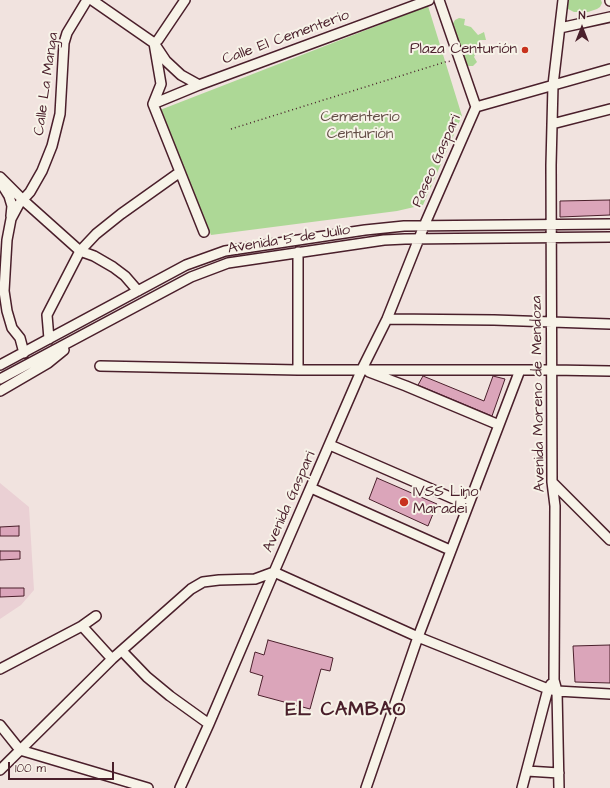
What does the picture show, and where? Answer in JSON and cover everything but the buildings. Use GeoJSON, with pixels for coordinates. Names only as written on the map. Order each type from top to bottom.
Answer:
{"type":"FeatureCollection","features":[{"type":"Feature","properties":{"kind":"street","name":"Calle La Manga"},"geometry":{"type":"LineString","coordinates":[[24,353],[20,338],[12,328],[7,311],[4,291],[7,240],[11,220],[19,204],[30,192],[42,171],[52,146],[60,114],[64,43],[67,33],[87,0]]}},
{"type":"Feature","properties":{"kind":"street"},"geometry":{"type":"LineString","coordinates":[[92,0],[154,43],[166,61],[181,74],[199,85]]}},
{"type":"Feature","properties":{"kind":"street"},"geometry":{"type":"LineString","coordinates":[[154,43],[158,40],[185,0]]}},
{"type":"Feature","properties":{"kind":"street","name":"Calle El Cementerio"},"geometry":{"type":"LineString","coordinates":[[153,104],[199,85],[429,0]]}},
{"type":"Feature","properties":{"kind":"street"},"geometry":{"type":"LineString","coordinates":[[439,0],[476,107],[610,69]]}},
{"type":"Feature","properties":{"kind":"street","name":"Avenida Moreno de Mendoza"},"geometry":{"type":"LineString","coordinates":[[559,788],[552,690],[554,680],[555,506],[552,482],[551,165],[553,85],[562,0]]}},
{"type":"Feature","properties":{"kind":"street"},"geometry":{"type":"LineString","coordinates":[[560,28],[610,17]]}},
{"type":"Feature","properties":{"kind":"street"},"geometry":{"type":"LineString","coordinates":[[154,43],[161,84],[153,104],[204,232]]}},
{"type":"Feature","properties":{"kind":"street","name":"Paseo Gaspari"},"geometry":{"type":"LineString","coordinates":[[424,226],[476,107]]}},
{"type":"Feature","properties":{"kind":"street"},"geometry":{"type":"LineString","coordinates":[[552,124],[610,110]]}},
{"type":"Feature","properties":{"kind":"street"},"geometry":{"type":"LineString","coordinates":[[49,339],[47,315],[80,251],[96,234],[121,214],[180,172]]}},
{"type":"Feature","properties":{"kind":"street"},"geometry":{"type":"LineString","coordinates":[[0,177],[23,200],[80,251],[94,256],[113,267],[125,276],[138,291]]}},
{"type":"Feature","properties":{"kind":"street"},"geometry":{"type":"LineString","coordinates":[[0,182],[9,196],[12,206],[11,220]]}},
{"type":"Feature","properties":{"kind":"street","name":"Avenida 5 de Julio"},"geometry":{"type":"LineString","coordinates":[[0,365],[186,265],[225,251],[365,230],[424,226],[610,224]]}},
{"type":"Feature","properties":{"kind":"street","name":"Avenida Gaspari"},"geometry":{"type":"LineString","coordinates":[[180,788],[210,724],[362,369],[387,319],[424,226]]}},
{"type":"Feature","properties":{"kind":"street","name":"Avenida 5 de Julio"},"geometry":{"type":"LineString","coordinates":[[0,380],[191,277],[209,269],[236,261],[384,240],[610,237]]}},
{"type":"Feature","properties":{"kind":"street"},"geometry":{"type":"LineString","coordinates":[[298,252],[298,370]]}},
{"type":"Feature","properties":{"kind":"street"},"geometry":{"type":"LineString","coordinates":[[387,319],[552,321],[610,324]]}},
{"type":"Feature","properties":{"kind":"street"},"geometry":{"type":"LineString","coordinates":[[0,391],[48,363],[79,337]]}},
{"type":"Feature","properties":{"kind":"street"},"geometry":{"type":"LineString","coordinates":[[100,366],[298,370],[362,369],[610,371]]}},
{"type":"Feature","properties":{"kind":"street"},"geometry":{"type":"LineString","coordinates":[[362,369],[499,425]]}},
{"type":"Feature","properties":{"kind":"street"},"geometry":{"type":"LineString","coordinates":[[366,788],[418,637],[450,550],[520,370]]}},
{"type":"Feature","properties":{"kind":"street"},"geometry":{"type":"LineString","coordinates":[[330,445],[468,504]]}},
{"type":"Feature","properties":{"kind":"street"},"geometry":{"type":"LineString","coordinates":[[552,482],[610,540]]}},
{"type":"Feature","properties":{"kind":"street"},"geometry":{"type":"LineString","coordinates":[[311,488],[450,550]]}},
{"type":"Feature","properties":{"kind":"street"},"geometry":{"type":"LineString","coordinates":[[0,770],[112,659],[178,598],[191,588],[203,582],[255,579],[274,572],[418,637],[552,690],[610,694]]}},
{"type":"Feature","properties":{"kind":"street"},"geometry":{"type":"LineString","coordinates":[[0,668],[82,626],[96,616]]}},
{"type":"Feature","properties":{"kind":"street"},"geometry":{"type":"LineString","coordinates":[[82,626],[112,659]]}},
{"type":"Feature","properties":{"kind":"street"},"geometry":{"type":"LineString","coordinates":[[122,651],[147,677],[210,724]]}},
{"type":"Feature","properties":{"kind":"street"},"geometry":{"type":"LineString","coordinates":[[522,788],[552,690]]}},
{"type":"Feature","properties":{"kind":"street"},"geometry":{"type":"LineString","coordinates":[[0,725],[20,750],[148,788]]}},
{"type":"Feature","properties":{"kind":"street"},"geometry":{"type":"LineString","coordinates":[[527,771],[559,773]]}},
{"type":"Feature","properties":{"kind":"path"},"geometry":{"type":"LineString","coordinates":[[231,130],[445,62],[460,59]]}},
{"type":"Feature","properties":{"kind":"shaded area"},"geometry":{"type":"Polygon","coordinates":[[[0,483],[29,507],[34,590],[21,605],[0,619],[0,483]]]}},
{"type":"Feature","properties":{"kind":"green space"},"geometry":{"type":"Polygon","coordinates":[[[568,0],[601,0],[602,3],[597,9],[588,12],[574,12],[568,9],[568,0]]]}},
{"type":"Feature","properties":{"kind":"green space","name":"Cementerio Centurión"},"geometry":{"type":"Polygon","coordinates":[[[428,6],[462,116],[423,205],[397,211],[211,235],[160,110],[428,6]]]}},
{"type":"Feature","properties":{"kind":"green space"},"geometry":{"type":"Polygon","coordinates":[[[459,18],[465,19],[464,25],[471,27],[478,35],[484,32],[486,40],[480,40],[480,45],[474,57],[477,62],[473,66],[465,66],[452,25],[455,20],[459,18]]]}},
{"type":"Feature","properties":{"kind":"place","name":"Plaza Centurión"},"geometry":{"type":"Point","coordinates":[525,50]}},
{"type":"Feature","properties":{"kind":"place","name":"IVSS Lino Maradei"},"geometry":{"type":"Point","coordinates":[404,502]}},
{"type":"Feature","properties":{"kind":"district","name":"EL CAMBAO"},"geometry":{"type":"Point","coordinates":[346,711]}}]}
